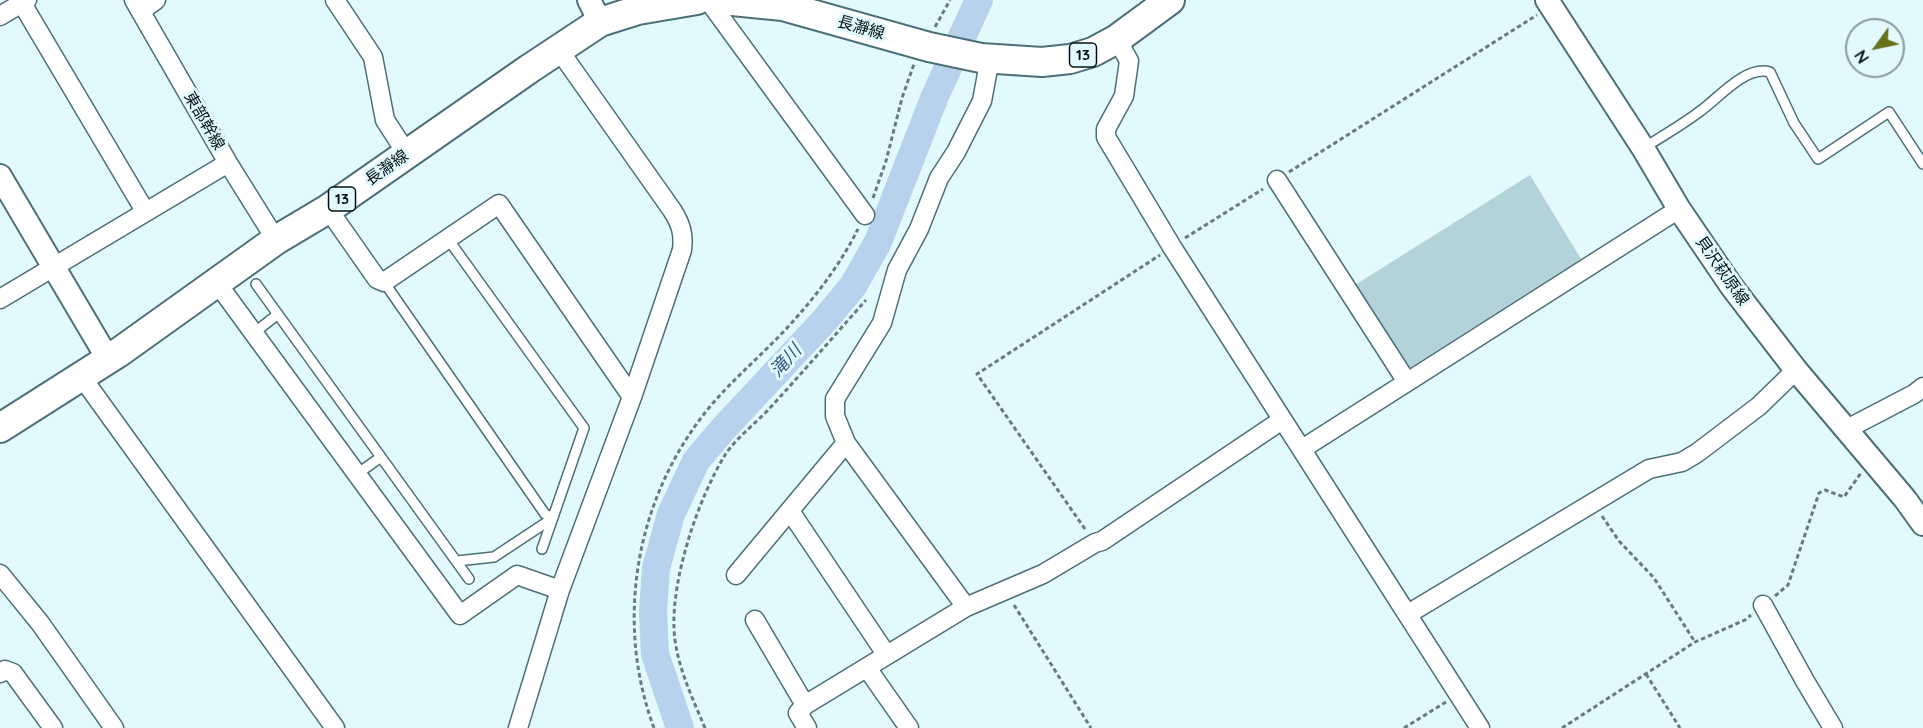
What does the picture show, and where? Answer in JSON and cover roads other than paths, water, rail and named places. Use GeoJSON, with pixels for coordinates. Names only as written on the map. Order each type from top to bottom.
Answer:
{"type":"FeatureCollection","features":[{"type":"Feature","properties":{"kind":"main road","name":"長瀞線"},"geometry":{"type":"LineString","coordinates":[[0,428],[108,359],[276,240],[328,209],[559,50],[595,11],[638,10],[697,0]]}},
{"type":"Feature","properties":{"kind":"main road","name":"長瀞線"},"geometry":{"type":"LineString","coordinates":[[722,0],[783,6],[927,47],[986,58]]}},
{"type":"Feature","properties":{"kind":"main road","name":"13"},"geometry":{"type":"LineString","coordinates":[[986,58],[1042,62],[1070,59],[1093,52],[1117,39],[1170,0]]}},
{"type":"Feature","properties":{"kind":"street"},"geometry":{"type":"LineString","coordinates":[[138,6],[156,0]]}},
{"type":"Feature","properties":{"kind":"street"},"geometry":{"type":"LineString","coordinates":[[335,0],[373,57],[385,120],[407,154]]}},
{"type":"Feature","properties":{"kind":"street"},"geometry":{"type":"LineString","coordinates":[[708,0],[865,215]]}},
{"type":"Feature","properties":{"kind":"street"},"geometry":{"type":"LineString","coordinates":[[0,16],[23,1],[145,211]]}},
{"type":"Feature","properties":{"kind":"street","name":"貝沢萩原線"},"geometry":{"type":"LineString","coordinates":[[1549,3],[1643,148],[1679,209],[1732,287],[1796,370],[1905,499],[1923,524]]}},
{"type":"Feature","properties":{"kind":"street","name":"東部幹線"},"geometry":{"type":"LineString","coordinates":[[138,6],[228,163],[276,240]]}},
{"type":"Feature","properties":{"kind":"street"},"geometry":{"type":"LineString","coordinates":[[1117,39],[1129,61],[1124,96],[1106,129],[1106,137],[1172,247],[1480,728]]}},
{"type":"Feature","properties":{"kind":"street"},"geometry":{"type":"LineString","coordinates":[[518,728],[561,590],[632,397],[682,250],[684,238],[681,223],[559,50]]}},
{"type":"Feature","properties":{"kind":"street"},"geometry":{"type":"LineString","coordinates":[[966,607],[846,443],[835,416],[836,399],[882,323],[897,270],[919,229],[939,178],[956,152],[982,101],[986,58]]}},
{"type":"Feature","properties":{"kind":"street"},"geometry":{"type":"LineString","coordinates":[[0,299],[228,163]]}},
{"type":"Feature","properties":{"kind":"street"},"geometry":{"type":"LineString","coordinates":[[0,176],[108,359]]}},
{"type":"Feature","properties":{"kind":"street"},"geometry":{"type":"LineString","coordinates":[[1277,180],[1407,382]]}},
{"type":"Feature","properties":{"kind":"street"},"geometry":{"type":"LineString","coordinates":[[328,209],[377,279],[384,282],[499,204],[632,397]]}},
{"type":"Feature","properties":{"kind":"street"},"geometry":{"type":"LineString","coordinates":[[1302,449],[1679,209]]}},
{"type":"Feature","properties":{"kind":"street"},"geometry":{"type":"LineString","coordinates":[[217,283],[460,615],[517,575],[561,590]]}},
{"type":"Feature","properties":{"kind":"street"},"geometry":{"type":"LineString","coordinates":[[1408,614],[1649,469],[1682,462],[1697,453],[1760,406],[1796,370]]}},
{"type":"Feature","properties":{"kind":"street"},"geometry":{"type":"LineString","coordinates":[[81,376],[335,728]]}},
{"type":"Feature","properties":{"kind":"street"},"geometry":{"type":"LineString","coordinates":[[1847,429],[1923,387]]}},
{"type":"Feature","properties":{"kind":"street"},"geometry":{"type":"LineString","coordinates":[[807,728],[798,713],[805,705],[966,607],[1043,574],[1102,541],[1282,420]]}},
{"type":"Feature","properties":{"kind":"street"},"geometry":{"type":"LineString","coordinates":[[736,575],[846,443]]}},
{"type":"Feature","properties":{"kind":"street"},"geometry":{"type":"LineString","coordinates":[[790,511],[886,654]]}},
{"type":"Feature","properties":{"kind":"street"},"geometry":{"type":"LineString","coordinates":[[0,574],[40,624],[114,728]]}},
{"type":"Feature","properties":{"kind":"street"},"geometry":{"type":"LineString","coordinates":[[1764,605],[1804,681],[1833,728]]}},
{"type":"Feature","properties":{"kind":"street"},"geometry":{"type":"LineString","coordinates":[[755,620],[805,705]]}},
{"type":"Feature","properties":{"kind":"street"},"geometry":{"type":"LineString","coordinates":[[867,668],[909,728]]}},
{"type":"Feature","properties":{"kind":"street"},"geometry":{"type":"LineString","coordinates":[[0,673],[5,670],[13,673],[53,728]]}},
{"type":"Feature","properties":{"kind":"lane"},"geometry":{"type":"LineString","coordinates":[[1643,148],[1700,111],[1743,78],[1764,70],[1770,72],[1794,123],[1818,159],[1889,112],[1923,164]]}},
{"type":"Feature","properties":{"kind":"lane"},"geometry":{"type":"LineString","coordinates":[[448,239],[584,428],[542,549]]}},
{"type":"Feature","properties":{"kind":"lane"},"geometry":{"type":"LineString","coordinates":[[384,282],[545,514],[553,518]]}},
{"type":"Feature","properties":{"kind":"lane"},"geometry":{"type":"LineString","coordinates":[[256,284],[470,579]]}},
{"type":"Feature","properties":{"kind":"lane"},"geometry":{"type":"LineString","coordinates":[[254,333],[278,314]]}},
{"type":"Feature","properties":{"kind":"lane"},"geometry":{"type":"LineString","coordinates":[[357,474],[381,456]]}},
{"type":"Feature","properties":{"kind":"lane"},"geometry":{"type":"LineString","coordinates":[[457,561],[494,557],[553,518]]}},
{"type":"Feature","properties":{"kind":"waterway","name":"滝川"},"geometry":{"type":"LineString","coordinates":[[680,728],[655,654],[653,612],[656,568],[671,514],[696,461],[853,286],[878,242],[935,96],[979,0]]}}]}
